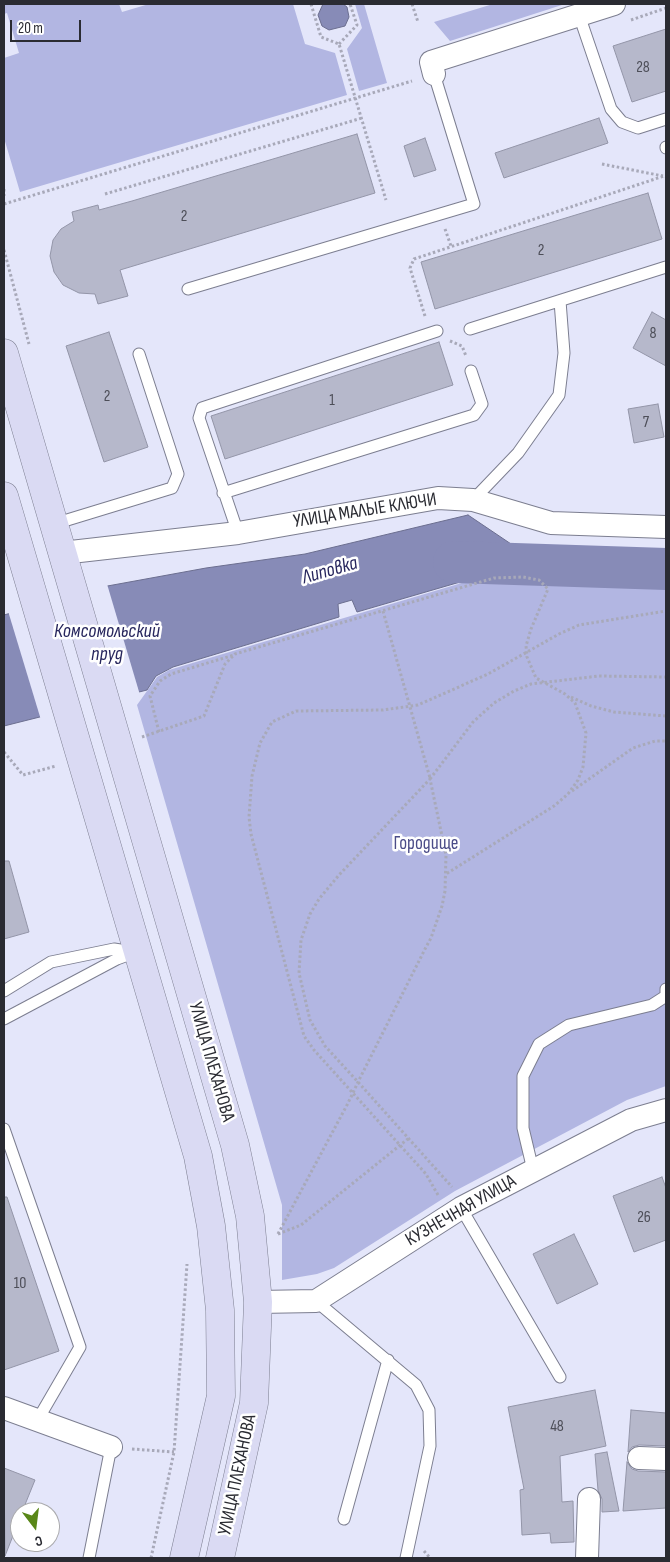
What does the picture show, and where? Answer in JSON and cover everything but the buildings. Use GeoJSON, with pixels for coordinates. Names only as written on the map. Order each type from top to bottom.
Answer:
{"type":"FeatureCollection","features":[{"type":"Feature","properties":{"kind":"main road","name":"УЛИЦА ПЛЕХАНОВА"},"geometry":{"type":"LineString","coordinates":[[4,353],[65,565],[130,739],[235,1145],[250,1216],[258,1302],[254,1403],[220,1558]]}},
{"type":"Feature","properties":{"kind":"main road","name":"УЛИЦА ПЛЕХАНОВА"},"geometry":{"type":"LineString","coordinates":[[4,496],[8,526],[30,589],[72,758],[136,952],[198,1156],[211,1226],[220,1310],[222,1396],[184,1558]]}},
{"type":"Feature","properties":{"kind":"street"},"geometry":{"type":"LineString","coordinates":[[434,74],[431,62],[614,4]]}},
{"type":"Feature","properties":{"kind":"street","name":"УЛИЦА МАЛЫЕ КЛЮЧИ"},"geometry":{"type":"LineString","coordinates":[[65,565],[238,532],[438,498],[473,500],[551,522],[666,528]]}},
{"type":"Feature","properties":{"kind":"street","name":"КУЗНЕЧНАЯ УЛИЦА"},"geometry":{"type":"LineString","coordinates":[[316,1301],[459,1209],[631,1120],[666,1110]]}},
{"type":"Feature","properties":{"kind":"street"},"geometry":{"type":"LineString","coordinates":[[258,1302],[316,1301]]}},
{"type":"Feature","properties":{"kind":"street"},"geometry":{"type":"LineString","coordinates":[[4,1408],[111,1447]]}},
{"type":"Feature","properties":{"kind":"street"},"geometry":{"type":"LineString","coordinates":[[639,1458],[666,1459]]}},
{"type":"Feature","properties":{"kind":"street"},"geometry":{"type":"LineString","coordinates":[[587,1558],[589,1499]]}},
{"type":"Feature","properties":{"kind":"lane"},"geometry":{"type":"LineString","coordinates":[[579,15],[611,109],[622,122],[638,128],[666,119]]}},
{"type":"Feature","properties":{"kind":"lane"},"geometry":{"type":"LineString","coordinates":[[188,289],[474,204],[434,74]]}},
{"type":"Feature","properties":{"kind":"lane"},"geometry":{"type":"LineString","coordinates":[[470,329],[666,268]]}},
{"type":"Feature","properties":{"kind":"lane"},"geometry":{"type":"LineString","coordinates":[[473,500],[518,453],[559,395],[564,353],[560,301]]}},
{"type":"Feature","properties":{"kind":"lane"},"geometry":{"type":"LineString","coordinates":[[238,532],[198,418],[202,408],[434,332]]}},
{"type":"Feature","properties":{"kind":"lane"},"geometry":{"type":"LineString","coordinates":[[54,524],[172,488],[178,474],[139,354]]}},
{"type":"Feature","properties":{"kind":"lane"},"geometry":{"type":"LineString","coordinates":[[223,493],[474,415],[482,404],[471,372]]}},
{"type":"Feature","properties":{"kind":"lane"},"geometry":{"type":"LineString","coordinates":[[4,991],[50,962],[114,949],[136,952]]}},
{"type":"Feature","properties":{"kind":"lane"},"geometry":{"type":"LineString","coordinates":[[4,1019],[116,959],[136,952]]}},
{"type":"Feature","properties":{"kind":"lane"},"geometry":{"type":"LineString","coordinates":[[533,1170],[523,1128],[523,1076],[539,1044],[569,1025],[652,1005],[666,996],[666,989]]}},
{"type":"Feature","properties":{"kind":"lane"},"geometry":{"type":"LineString","coordinates":[[4,1129],[80,1347],[37,1421]]}},
{"type":"Feature","properties":{"kind":"lane"},"geometry":{"type":"LineString","coordinates":[[459,1209],[560,1377]]}},
{"type":"Feature","properties":{"kind":"lane"},"geometry":{"type":"LineString","coordinates":[[316,1301],[416,1385],[429,1410],[430,1446],[406,1558]]}},
{"type":"Feature","properties":{"kind":"lane"},"geometry":{"type":"LineString","coordinates":[[344,1519],[388,1360]]}},
{"type":"Feature","properties":{"kind":"lane"},"geometry":{"type":"LineString","coordinates":[[89,1558],[111,1447]]}},
{"type":"Feature","properties":{"kind":"path"},"geometry":{"type":"LineString","coordinates":[[311,4],[321,36],[339,44],[386,200]]}},
{"type":"Feature","properties":{"kind":"path"},"geometry":{"type":"LineString","coordinates":[[339,44],[357,25],[350,4]]}},
{"type":"Feature","properties":{"kind":"path"},"geometry":{"type":"LineString","coordinates":[[412,4],[418,22]]}},
{"type":"Feature","properties":{"kind":"path"},"geometry":{"type":"LineString","coordinates":[[4,204],[434,74]]}},
{"type":"Feature","properties":{"kind":"path"},"geometry":{"type":"LineString","coordinates":[[105,194],[362,118]]}},
{"type":"Feature","properties":{"kind":"path"},"geometry":{"type":"LineString","coordinates":[[602,164],[665,177]]}},
{"type":"Feature","properties":{"kind":"path"},"geometry":{"type":"LineString","coordinates":[[471,372],[462,346],[434,332],[410,268],[414,259],[665,177]]}},
{"type":"Feature","properties":{"kind":"path"},"geometry":{"type":"LineString","coordinates":[[4,189],[4,196]]}},
{"type":"Feature","properties":{"kind":"path"},"geometry":{"type":"LineString","coordinates":[[159,732],[150,696],[160,681],[171,674],[494,578],[523,577],[539,580],[548,589],[531,629],[526,652],[531,670],[542,682],[591,706],[614,712],[666,716]]}},
{"type":"Feature","properties":{"kind":"path"},"geometry":{"type":"LineString","coordinates":[[383,611],[430,779],[442,831],[446,855],[442,906],[431,938],[353,1093],[278,1234],[301,1225],[409,1138]]}},
{"type":"Feature","properties":{"kind":"path"},"geometry":{"type":"LineString","coordinates":[[459,1209],[314,1050],[300,1024],[251,834],[249,817],[252,776],[262,738],[272,722],[283,716],[312,710],[384,710],[410,707],[434,700],[579,625],[666,611]]}},
{"type":"Feature","properties":{"kind":"path"},"geometry":{"type":"LineString","coordinates":[[130,739],[159,732],[204,716],[225,664],[235,654]]}},
{"type":"Feature","properties":{"kind":"path"},"geometry":{"type":"LineString","coordinates":[[459,1209],[409,1138],[325,1046],[310,1020],[299,973],[301,940],[310,914],[319,899],[339,875],[430,779],[472,722],[494,703],[514,691],[542,682],[599,676],[666,677]]}},
{"type":"Feature","properties":{"kind":"path"},"geometry":{"type":"LineString","coordinates":[[566,694],[575,703],[586,733],[583,766],[578,780],[568,794]]}},
{"type":"Feature","properties":{"kind":"path"},"geometry":{"type":"LineString","coordinates":[[446,874],[535,819],[620,756],[647,743],[666,741]]}},
{"type":"Feature","properties":{"kind":"path"},"geometry":{"type":"LineString","coordinates":[[4,752],[23,775],[72,758]]}},
{"type":"Feature","properties":{"kind":"path"},"geometry":{"type":"LineString","coordinates":[[151,1558],[174,1452],[188,1258]]}},
{"type":"Feature","properties":{"kind":"path"},"geometry":{"type":"LineString","coordinates":[[111,1447],[174,1452]]}},
{"type":"Feature","properties":{"kind":"green space"},"geometry":{"type":"Polygon","coordinates":[[[4,4],[119,4],[122,12],[149,4],[293,4],[305,44],[335,53],[347,95],[20,192],[4,138],[4,58],[19,53],[7,13],[4,14],[4,4]]]}},
{"type":"Feature","properties":{"kind":"green space"},"geometry":{"type":"Polygon","coordinates":[[[355,4],[364,4],[387,83],[359,91],[347,49],[362,28],[355,4]]]}},
{"type":"Feature","properties":{"kind":"green space"},"geometry":{"type":"Polygon","coordinates":[[[493,4],[565,4],[450,41],[434,22],[493,4]]]}},
{"type":"Feature","properties":{"kind":"green space","name":"Городище"},"geometry":{"type":"Polygon","coordinates":[[[540,569],[570,573],[666,575],[666,1086],[627,1100],[455,1191],[334,1268],[317,1274],[282,1280],[282,1205],[137,705],[157,677],[169,670],[492,574],[540,569]]]}},
{"type":"Feature","properties":{"kind":"water"},"geometry":{"type":"Polygon","coordinates":[[[323,4],[343,4],[347,7],[349,17],[345,26],[329,30],[322,26],[318,15],[323,4]]]}},
{"type":"Feature","properties":{"kind":"water","name":"Комсомольский пруд"},"geometry":{"type":"Polygon","coordinates":[[[468,515],[517,548],[513,565],[480,575],[475,570],[465,573],[467,580],[357,612],[352,600],[338,604],[339,617],[173,667],[156,676],[147,690],[4,726],[4,615],[102,587],[206,568],[305,554],[468,515]]]}},
{"type":"Feature","properties":{"kind":"pier"},"geometry":{"type":"Polygon","coordinates":[[[107,584],[140,695],[41,720],[8,611],[107,584]]]}},
{"type":"Feature","properties":{"kind":"waterway","name":"Липовка"},"geometry":{"type":"LineString","coordinates":[[454,562],[666,569]]}}]}
